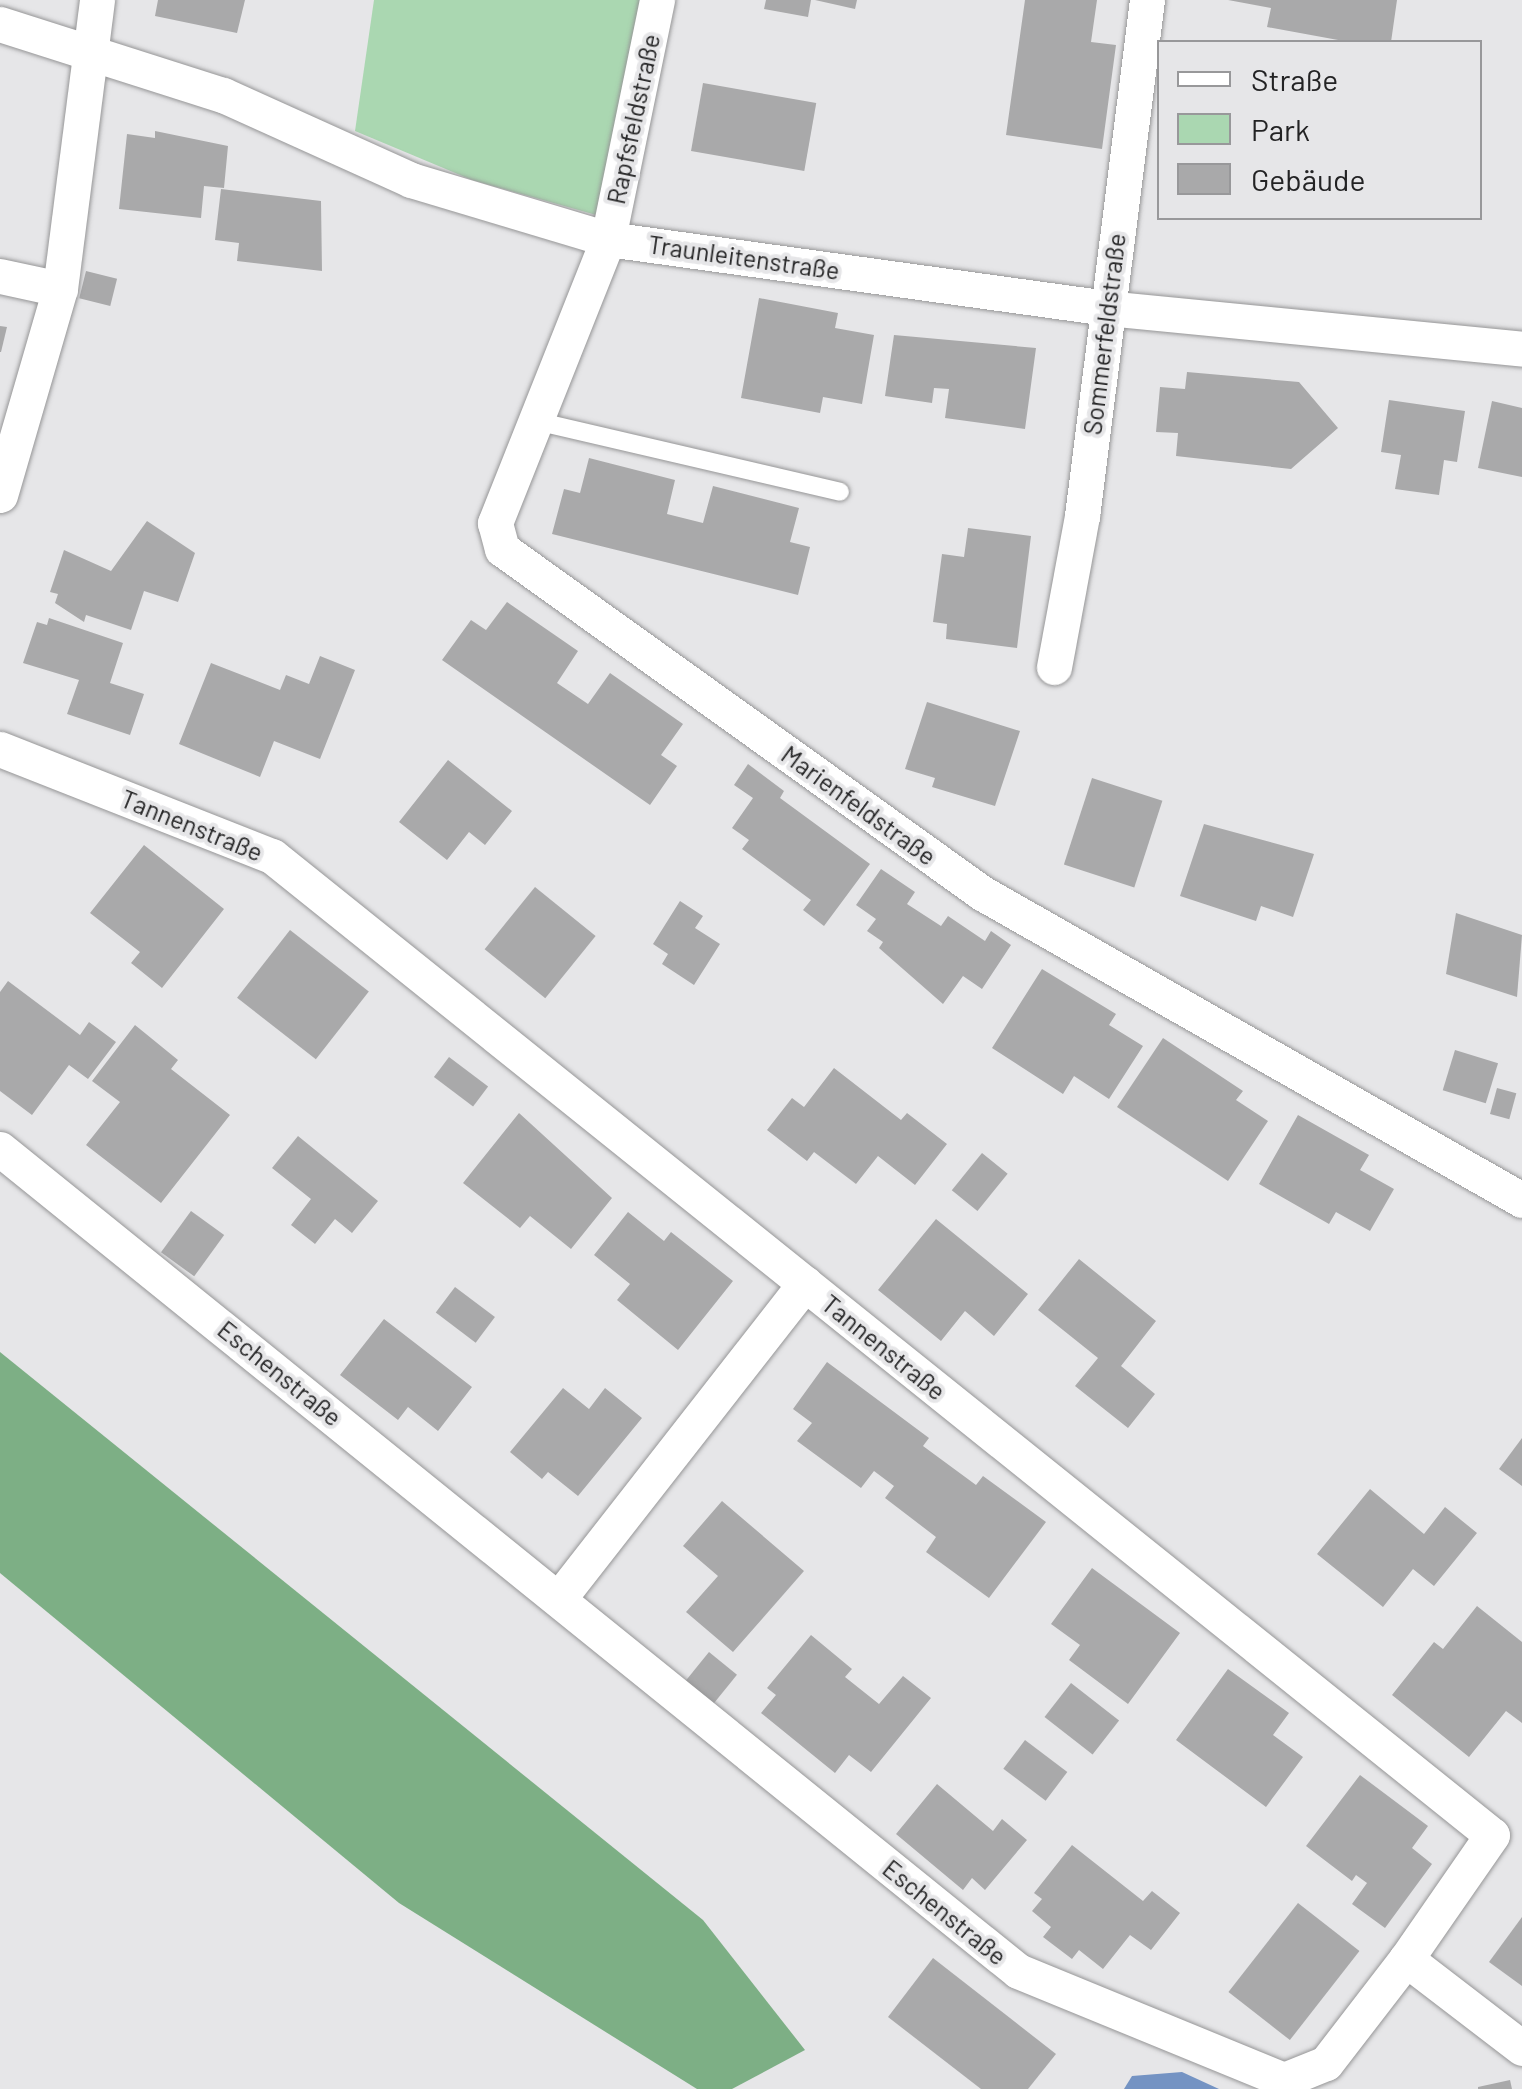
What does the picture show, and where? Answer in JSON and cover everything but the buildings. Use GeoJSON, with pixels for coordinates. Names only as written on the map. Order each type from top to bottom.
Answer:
{"type":"FeatureCollection","features":[{"type":"Feature","properties":{"kind":"street"},"geometry":{"type":"LineString","coordinates":[[0,495],[60,290],[97,0]]}},
{"type":"Feature","properties":{"kind":"street","name":"Rapfsfeldstraße"},"geometry":{"type":"LineString","coordinates":[[608,239],[657,0]]}},
{"type":"Feature","properties":{"kind":"street","name":"Sommerfeldstraße"},"geometry":{"type":"LineString","coordinates":[[1054,667],[1082,516],[1148,0]]}},
{"type":"Feature","properties":{"kind":"street","name":"Traunleitenstraße"},"geometry":{"type":"LineString","coordinates":[[0,24],[92,48],[223,95],[411,180],[608,239],[1107,308],[1522,350]]}},
{"type":"Feature","properties":{"kind":"street","name":"Marienfeldstraße"},"geometry":{"type":"LineString","coordinates":[[608,239],[495,523],[502,549],[982,893],[1522,1200]]}},
{"type":"Feature","properties":{"kind":"street"},"geometry":{"type":"LineString","coordinates":[[0,276],[60,290]]}},
{"type":"Feature","properties":{"kind":"street","name":"Tannenstraße"},"geometry":{"type":"LineString","coordinates":[[0,749],[272,856],[1492,1835],[1406,1959]]}},
{"type":"Feature","properties":{"kind":"street","name":"Eschenstraße"},"geometry":{"type":"LineString","coordinates":[[0,1149],[560,1597],[1018,1971],[1284,2080],[1326,2063],[1406,1959]]}},
{"type":"Feature","properties":{"kind":"street"},"geometry":{"type":"LineString","coordinates":[[560,1597],[805,1284]]}},
{"type":"Feature","properties":{"kind":"street"},"geometry":{"type":"LineString","coordinates":[[1406,1959],[1522,2048]]}},
{"type":"Feature","properties":{"kind":"lane"},"geometry":{"type":"LineString","coordinates":[[536,420],[840,492]]}},
{"type":"Feature","properties":{"kind":"green space"},"geometry":{"type":"Polygon","coordinates":[[[374,0],[657,0],[607,218],[472,180],[355,131],[374,0]]]}},
{"type":"Feature","properties":{"kind":"green space"},"geometry":{"type":"Polygon","coordinates":[[[0,1352],[703,1920],[805,2050],[732,2089],[697,2089],[399,1903],[0,1573],[0,1352]]]}},
{"type":"Feature","properties":{"kind":"water"},"geometry":{"type":"Polygon","coordinates":[[[1182,2072],[1219,2089],[1124,2089],[1132,2076],[1182,2072]]]}}]}
